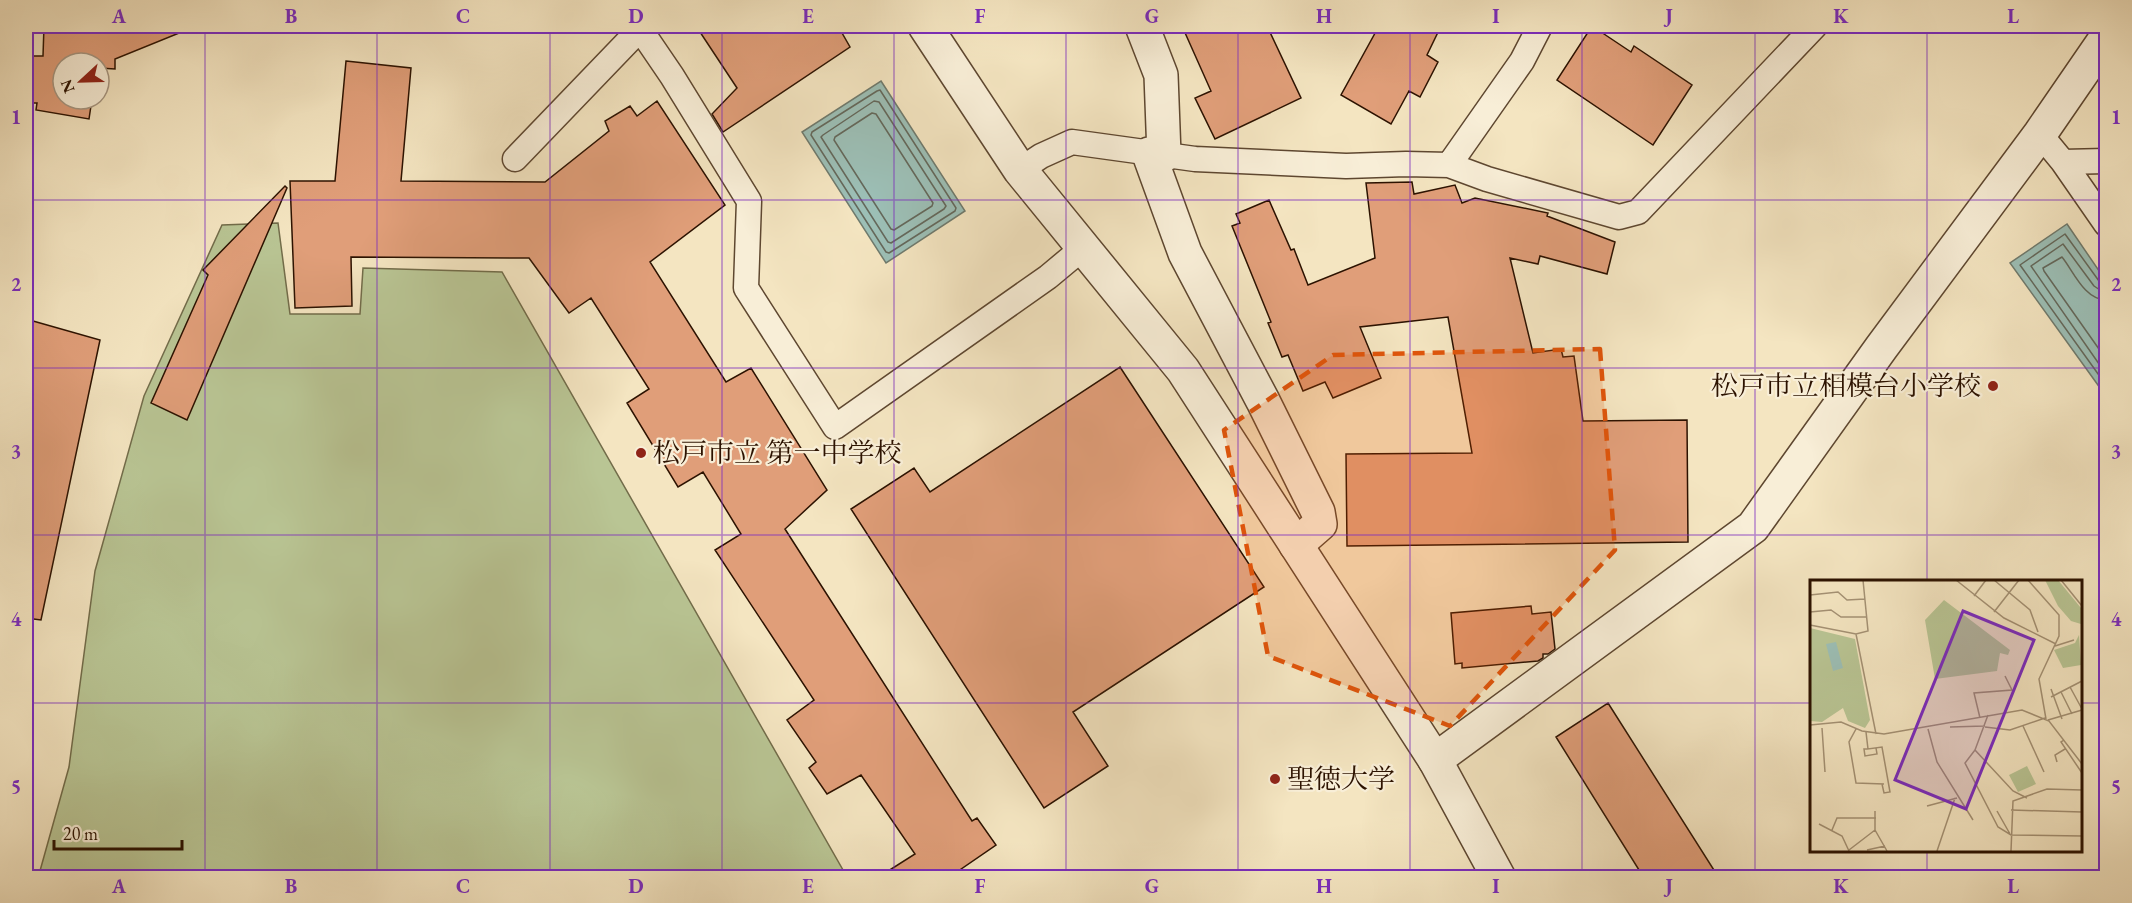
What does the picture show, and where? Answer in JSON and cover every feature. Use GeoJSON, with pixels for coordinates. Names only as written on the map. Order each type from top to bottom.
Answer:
{"type":"FeatureCollection","features":[{"type":"Feature","properties":{"kind":"street"},"geometry":{"type":"LineString","coordinates":[[925,26],[1020,170],[1183,370],[1435,760],[1499,878]]}},
{"type":"Feature","properties":{"kind":"street"},"geometry":{"type":"LineString","coordinates":[[1142,26],[1161,75],[1157,154],[1185,253],[1318,512],[1320,524],[1296,545]]}},
{"type":"Feature","properties":{"kind":"street"},"geometry":{"type":"LineString","coordinates":[[1435,760],[1753,526],[1881,348],[2040,134],[2106,38]]}},
{"type":"Feature","properties":{"kind":"lane"},"geometry":{"type":"LineString","coordinates":[[1449,165],[1522,61],[1540,26]]}},
{"type":"Feature","properties":{"kind":"lane"},"geometry":{"type":"LineString","coordinates":[[1020,170],[1041,156],[1072,142],[1195,159],[1346,166],[1449,165],[1487,179],[1619,217],[1638,212],[1815,26]]}},
{"type":"Feature","properties":{"kind":"lane"},"geometry":{"type":"LineString","coordinates":[[515,159],[640,29],[672,76],[749,201],[746,288],[836,427],[1048,277],[1084,247]]}},
{"type":"Feature","properties":{"kind":"lane"},"geometry":{"type":"LineString","coordinates":[[2040,134],[2063,162],[2106,224]]}},
{"type":"Feature","properties":{"kind":"lane"},"geometry":{"type":"LineString","coordinates":[[2063,162],[2106,161]]}},
{"type":"Feature","properties":{"kind":"highlighted area"},"geometry":{"type":"Polygon","coordinates":[[[1600,349],[1615,550],[1450,726],[1268,656],[1224,430],[1333,355],[1600,349]]]}},
{"type":"Feature","properties":{"kind":"green space"},"geometry":{"type":"Polygon","coordinates":[[[278,223],[290,314],[360,314],[363,268],[502,272],[847,877],[38,878],[69,767],[95,571],[144,396],[222,225],[278,223]]]}},
{"type":"Feature","properties":{"kind":"water"},"geometry":{"type":"Polygon","coordinates":[[[881,81],[965,211],[886,263],[802,132],[881,81]]]}},
{"type":"Feature","properties":{"kind":"water"},"geometry":{"type":"Polygon","coordinates":[[[2067,224],[2106,281],[2106,389],[2103,392],[2010,263],[2067,224]]]}},
{"type":"Feature","properties":{"kind":"building"},"geometry":{"type":"Polygon","coordinates":[[[44,26],[194,26],[115,59],[115,69],[111,69],[111,51],[51,51],[51,111],[90,111],[89,119],[36,110],[37,103],[26,103],[26,56],[43,56],[44,26]]]}},
{"type":"Feature","properties":{"kind":"building"},"geometry":{"type":"Polygon","coordinates":[[[696,26],[838,26],[850,47],[723,132],[712,114],[737,88],[696,26]]]}},
{"type":"Feature","properties":{"kind":"building"},"geometry":{"type":"Polygon","coordinates":[[[1182,26],[1267,26],[1301,98],[1215,139],[1195,98],[1211,91],[1182,26]]]}},
{"type":"Feature","properties":{"kind":"building"},"geometry":{"type":"Polygon","coordinates":[[[1379,26],[1441,26],[1427,55],[1438,62],[1420,97],[1409,91],[1391,124],[1341,95],[1379,26]]]}},
{"type":"Feature","properties":{"kind":"building"},"geometry":{"type":"Polygon","coordinates":[[[1592,26],[1631,52],[1634,46],[1692,85],[1653,145],[1557,80],[1592,26]]]}},
{"type":"Feature","properties":{"kind":"building"},"geometry":{"type":"Polygon","coordinates":[[[346,61],[411,68],[401,181],[545,182],[609,131],[605,121],[630,106],[637,116],[657,101],[725,205],[650,262],[726,382],[751,368],[827,490],[785,529],[972,821],[977,818],[996,845],[948,878],[877,878],[915,854],[861,775],[827,794],[809,768],[816,762],[787,720],[814,700],[715,550],[741,534],[703,472],[678,487],[627,403],[649,389],[591,298],[569,313],[529,258],[351,257],[352,306],[295,308],[290,181],[335,181],[346,61]]]}},
{"type":"Feature","properties":{"kind":"building"},"geometry":{"type":"Polygon","coordinates":[[[1412,182],[1414,194],[1455,185],[1462,203],[1475,198],[1548,213],[1547,216],[1615,242],[1607,274],[1540,256],[1538,264],[1510,258],[1533,353],[1561,349],[1563,357],[1574,356],[1583,421],[1687,420],[1688,542],[1347,546],[1346,454],[1472,453],[1448,317],[1360,327],[1381,378],[1333,398],[1325,382],[1303,391],[1288,355],[1282,357],[1268,323],[1271,322],[1232,226],[1240,223],[1236,214],[1269,200],[1291,250],[1294,249],[1308,285],[1375,258],[1366,183],[1412,182]]]}},
{"type":"Feature","properties":{"kind":"building"},"geometry":{"type":"Polygon","coordinates":[[[285,186],[287,188],[187,420],[151,403],[208,275],[203,270],[285,186]]]}},
{"type":"Feature","properties":{"kind":"building"},"geometry":{"type":"Polygon","coordinates":[[[26,319],[100,340],[41,620],[26,618],[26,319]]]}},
{"type":"Feature","properties":{"kind":"building"},"geometry":{"type":"Polygon","coordinates":[[[1120,367],[1264,587],[1073,712],[1108,766],[1044,808],[851,509],[914,468],[930,492],[1120,367]]]}},
{"type":"Feature","properties":{"kind":"building"},"geometry":{"type":"Polygon","coordinates":[[[1531,606],[1532,614],[1551,612],[1555,649],[1548,654],[1543,654],[1543,658],[1538,661],[1462,668],[1462,663],[1455,664],[1451,613],[1531,606]]]}},
{"type":"Feature","properties":{"kind":"building"},"geometry":{"type":"Polygon","coordinates":[[[1608,703],[1719,878],[1644,878],[1556,737],[1608,703]]]}},
{"type":"Feature","properties":{"kind":"place","name":"松戸市立相模台小学校"},"geometry":{"type":"Point","coordinates":[1993,386]}},
{"type":"Feature","properties":{"kind":"place","name":"松戸市立 第一中学校"},"geometry":{"type":"Point","coordinates":[641,453]}},
{"type":"Feature","properties":{"kind":"place","name":"聖徳大学"},"geometry":{"type":"Point","coordinates":[1275,779]}}]}
